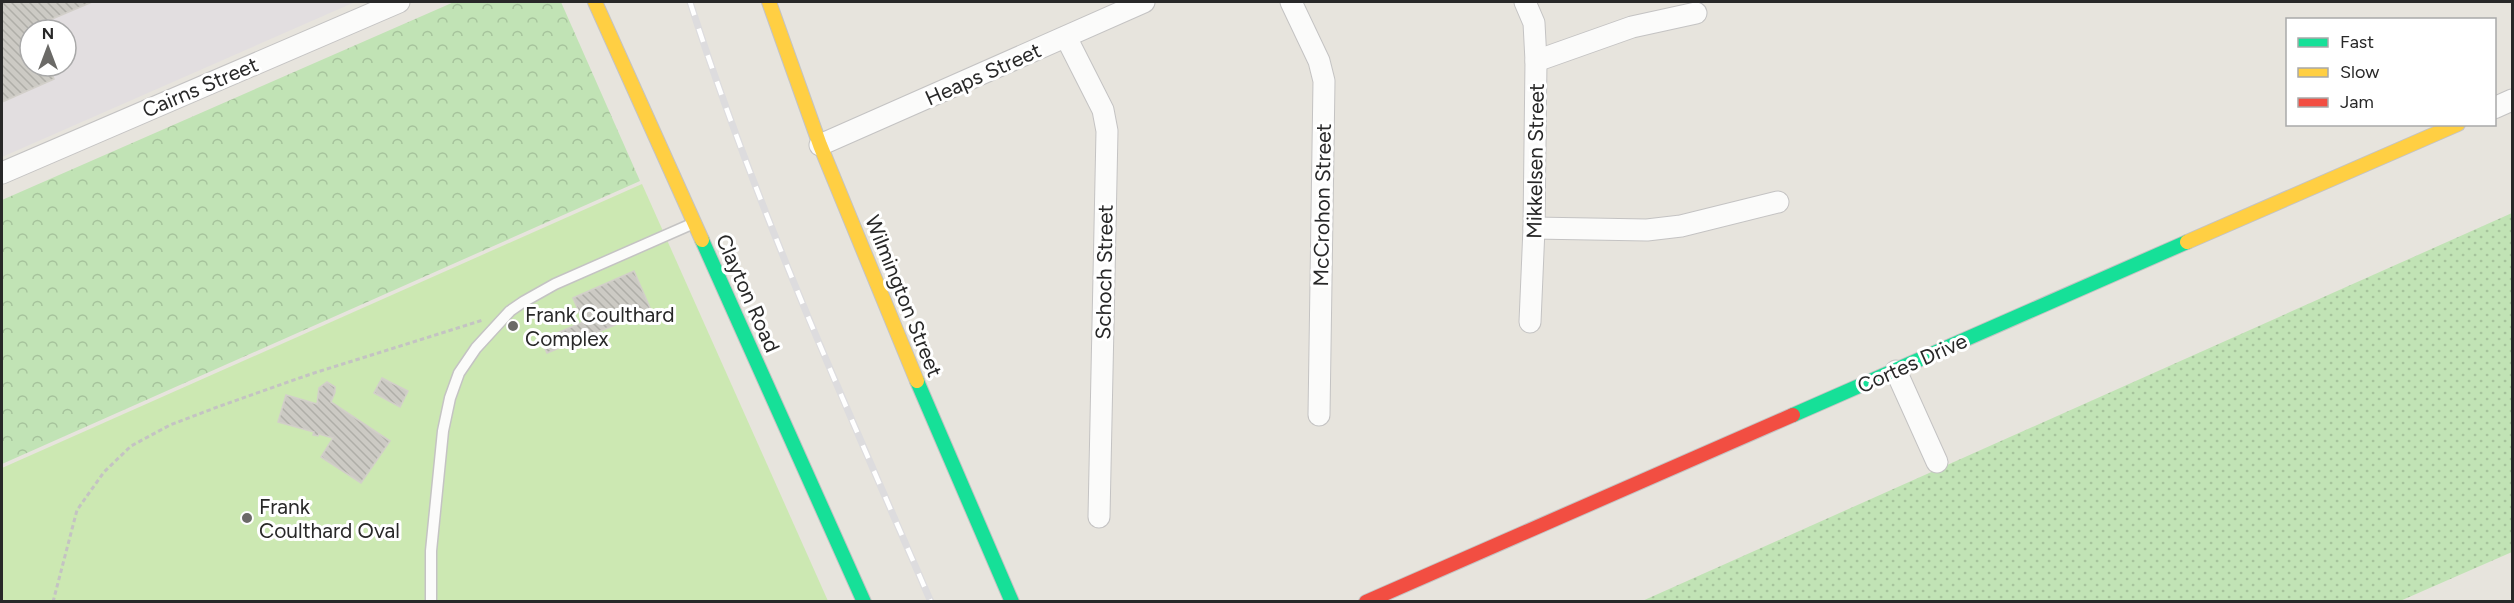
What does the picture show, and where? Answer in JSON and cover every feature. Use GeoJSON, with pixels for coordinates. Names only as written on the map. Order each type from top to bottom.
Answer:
{"type":"FeatureCollection","features":[{"type":"Feature","properties":{"kind":"street","name":"Cairns Street"},"geometry":{"type":"LineString","coordinates":[[2,173],[399,2]]}},
{"type":"Feature","properties":{"kind":"street","name":"Clayton Road"},"geometry":{"type":"LineString","coordinates":[[596,2],[864,602]]}},
{"type":"Feature","properties":{"kind":"street","name":"Wilmington Street"},"geometry":{"type":"LineString","coordinates":[[769,2],[820,145],[927,409],[1012,602]]}},
{"type":"Feature","properties":{"kind":"street","name":"Heaps Street"},"geometry":{"type":"LineString","coordinates":[[820,145],[1144,2]]}},
{"type":"Feature","properties":{"kind":"street","name":"McCrohon Street"},"geometry":{"type":"LineString","coordinates":[[1291,2],[1319,61],[1324,81],[1319,415]]}},
{"type":"Feature","properties":{"kind":"street","name":"Mikkelsen Street"},"geometry":{"type":"LineString","coordinates":[[1525,2],[1534,23],[1536,61],[1534,228],[1530,322]]}},
{"type":"Feature","properties":{"kind":"street"},"geometry":{"type":"LineString","coordinates":[[1536,61],[1632,27],[1696,13]]}},
{"type":"Feature","properties":{"kind":"street","name":"Schoch Street"},"geometry":{"type":"LineString","coordinates":[[1066,37],[1103,110],[1107,131],[1099,516]]}},
{"type":"Feature","properties":{"kind":"street"},"geometry":{"type":"LineString","coordinates":[[2496,107],[2512,100]]}},
{"type":"Feature","properties":{"kind":"street","name":"Cortes Drive"},"geometry":{"type":"LineString","coordinates":[[1366,602],[2452,126]]}},
{"type":"Feature","properties":{"kind":"street"},"geometry":{"type":"LineString","coordinates":[[1534,228],[1647,230],[1703,221],[1778,202]]}},
{"type":"Feature","properties":{"kind":"street"},"geometry":{"type":"LineString","coordinates":[[1896,371],[1937,462]]}},
{"type":"Feature","properties":{"kind":"lane"},"geometry":{"type":"LineString","coordinates":[[431,602],[431,551],[443,432],[450,398],[459,373],[476,348],[510,311],[555,284],[694,223]]}},
{"type":"Feature","properties":{"kind":"path"},"geometry":{"type":"LineString","coordinates":[[53,602],[76,510],[104,471],[131,446],[170,425],[310,374],[510,311]]}},
{"type":"Feature","properties":{"kind":"shaded area"},"geometry":{"type":"Polygon","coordinates":[[[2,2],[355,2],[2,157],[2,2]]]}},
{"type":"Feature","properties":{"kind":"green space"},"geometry":{"type":"Polygon","coordinates":[[[454,2],[561,2],[640,181],[2,464],[2,200],[454,2]]]}},
{"type":"Feature","properties":{"kind":"green space","name":"Frank Coulthard Complex"},"geometry":{"type":"Polygon","coordinates":[[[642,184],[828,601],[2,601],[2,468],[642,184]]]}},
{"type":"Feature","properties":{"kind":"green space"},"geometry":{"type":"Polygon","coordinates":[[[2512,213],[2512,552],[2400,601],[1640,602],[2512,213]]]}},
{"type":"Feature","properties":{"kind":"building"},"geometry":{"type":"Polygon","coordinates":[[[2,2],[92,2],[54,18],[18,18],[18,78],[54,79],[2,102],[2,2]]]}},
{"type":"Feature","properties":{"kind":"building"},"geometry":{"type":"Polygon","coordinates":[[[634,271],[651,310],[547,353],[541,340],[583,322],[573,298],[634,271]]]}},
{"type":"Feature","properties":{"kind":"building"},"geometry":{"type":"Polygon","coordinates":[[[382,378],[408,391],[400,407],[374,393],[382,378]]]}},
{"type":"Feature","properties":{"kind":"building"},"geometry":{"type":"Polygon","coordinates":[[[327,382],[335,387],[331,402],[390,441],[361,483],[321,457],[333,438],[319,434],[318,436],[313,435],[314,432],[278,422],[286,395],[317,404],[319,388],[327,382]]]}},
{"type":"Feature","properties":{"kind":"railway"},"geometry":{"type":"LineString","coordinates":[[690,2],[743,154],[803,305],[931,602]]}},
{"type":"Feature","properties":{"kind":"traffic: fast"},"geometry":{"type":"LineString","coordinates":[[702,240],[864,602]]}},
{"type":"Feature","properties":{"kind":"traffic: fast"},"geometry":{"type":"LineString","coordinates":[[1793,415],[2187,242]]}},
{"type":"Feature","properties":{"kind":"traffic: fast"},"geometry":{"type":"LineString","coordinates":[[917,381],[1012,602]]}},
{"type":"Feature","properties":{"kind":"traffic: slow"},"geometry":{"type":"LineString","coordinates":[[595,2],[702,240]]}},
{"type":"Feature","properties":{"kind":"traffic: slow"},"geometry":{"type":"LineString","coordinates":[[769,2],[820,145],[917,381]]}},
{"type":"Feature","properties":{"kind":"traffic: slow"},"geometry":{"type":"LineString","coordinates":[[2187,242],[2453,126]]}},
{"type":"Feature","properties":{"kind":"traffic: jam"},"geometry":{"type":"LineString","coordinates":[[1366,602],[1793,415]]}},
{"type":"Feature","properties":{"kind":"place","name":"Frank Coulthard Complex"},"geometry":{"type":"Point","coordinates":[513,326]}},
{"type":"Feature","properties":{"kind":"place","name":"Frank Coulthard Oval"},"geometry":{"type":"Point","coordinates":[247,518]}}]}
